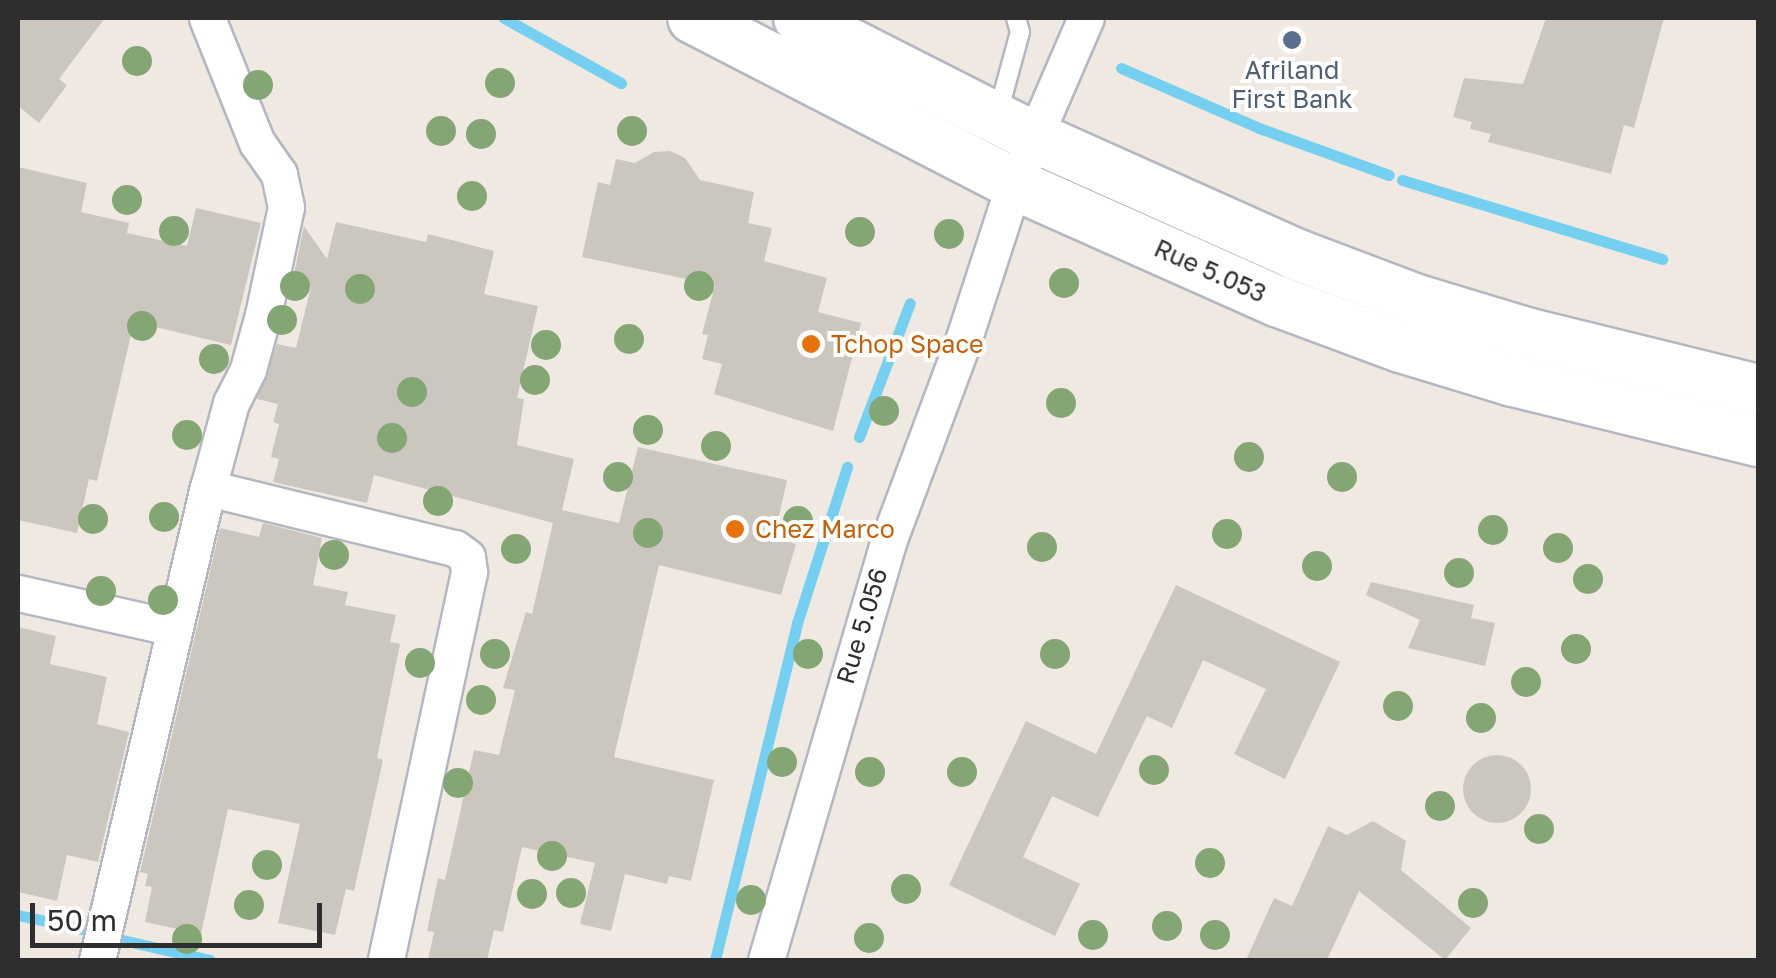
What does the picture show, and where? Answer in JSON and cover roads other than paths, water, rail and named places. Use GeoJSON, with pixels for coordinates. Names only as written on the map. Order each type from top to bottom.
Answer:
{"type":"FeatureCollection","features":[{"type":"Feature","properties":{"kind":"main road","name":"Rue 5.053"},"geometry":{"type":"LineString","coordinates":[[693,18],[1014,184],[1277,301],[1401,347],[1512,381],[1758,441]]}},
{"type":"Feature","properties":{"kind":"main road","name":"Rue 5.053"},"geometry":{"type":"LineString","coordinates":[[800,18],[1015,128],[1296,254],[1417,300],[1526,334],[1758,390]]}},
{"type":"Feature","properties":{"kind":"street"},"geometry":{"type":"LineString","coordinates":[[97,960],[208,488],[230,402],[248,369],[264,315],[286,206],[279,174],[258,143],[208,18]]}},
{"type":"Feature","properties":{"kind":"street","name":"Rue 5.056"},"geometry":{"type":"LineString","coordinates":[[766,960],[888,542],[963,341],[1014,184],[1015,128],[1086,18]]}},
{"type":"Feature","properties":{"kind":"street"},"geometry":{"type":"LineString","coordinates":[[208,488],[455,548],[467,556],[469,572],[386,960]]}},
{"type":"Feature","properties":{"kind":"street"},"geometry":{"type":"LineString","coordinates":[[18,594],[174,628]]}},
{"type":"Feature","properties":{"kind":"lane"},"geometry":{"type":"LineString","coordinates":[[1015,128],[1020,32],[1016,18]]}},
{"type":"Feature","properties":{"kind":"waterway"},"geometry":{"type":"LineString","coordinates":[[504,18],[621,83]]}},
{"type":"Feature","properties":{"kind":"waterway"},"geometry":{"type":"LineString","coordinates":[[1121,68],[1259,128],[1389,175]]}},
{"type":"Feature","properties":{"kind":"waterway"},"geometry":{"type":"LineString","coordinates":[[1402,180],[1662,259]]}},
{"type":"Feature","properties":{"kind":"waterway"},"geometry":{"type":"LineString","coordinates":[[859,437],[910,303]]}},
{"type":"Feature","properties":{"kind":"waterway"},"geometry":{"type":"LineString","coordinates":[[715,960],[797,623],[847,467]]}},
{"type":"Feature","properties":{"kind":"waterway"},"geometry":{"type":"LineString","coordinates":[[18,915],[87,930]]}},
{"type":"Feature","properties":{"kind":"waterway"},"geometry":{"type":"LineString","coordinates":[[118,939],[210,960]]}},
{"type":"Feature","properties":{"kind":"place","name":"Afriland First Bank"},"geometry":{"type":"Point","coordinates":[1292,40]}},
{"type":"Feature","properties":{"kind":"place","name":"Tchop Space"},"geometry":{"type":"Point","coordinates":[811,344]}},
{"type":"Feature","properties":{"kind":"place","name":"Chez Marco"},"geometry":{"type":"Point","coordinates":[735,529]}}]}
